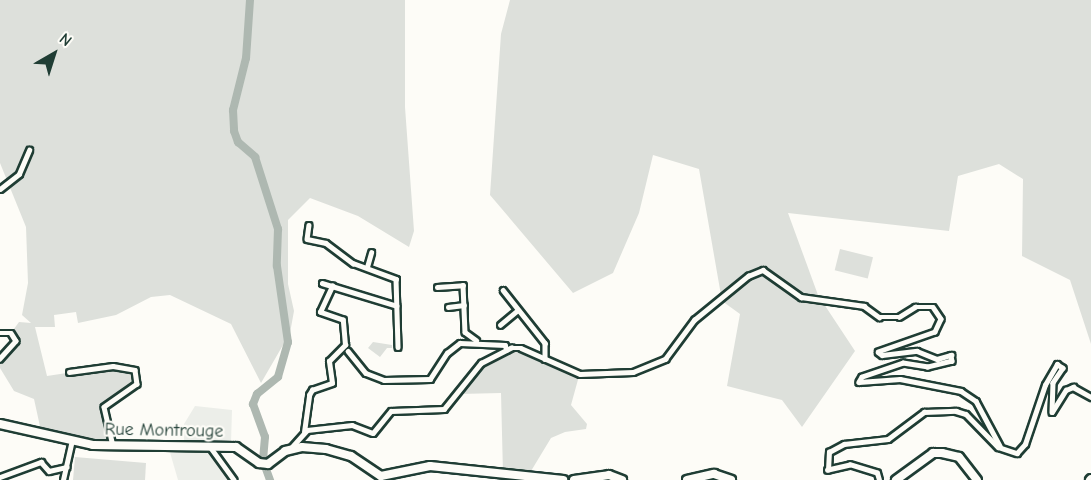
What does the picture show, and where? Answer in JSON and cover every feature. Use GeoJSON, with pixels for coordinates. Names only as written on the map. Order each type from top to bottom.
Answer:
{"type":"FeatureCollection","features":[{"type":"Feature","properties":{"kind":"main road","name":"Rue Montrouge"},"geometry":{"type":"LineString","coordinates":[[0,424],[72,440],[113,446],[236,447],[259,463],[268,464],[290,450],[312,447],[343,453],[381,476],[430,466],[563,480]]}},
{"type":"Feature","properties":{"kind":"main road"},"geometry":{"type":"LineString","coordinates":[[896,480],[933,453],[942,453],[959,457],[977,480]]}},
{"type":"Feature","properties":{"kind":"main road"},"geometry":{"type":"LineString","coordinates":[[687,480],[714,474],[731,480]]}},
{"type":"Feature","properties":{"kind":"main road"},"geometry":{"type":"LineString","coordinates":[[574,480],[609,475],[622,480]]}},
{"type":"Feature","properties":{"kind":"street"},"geometry":{"type":"LineString","coordinates":[[0,189],[19,174],[29,150]]}},
{"type":"Feature","properties":{"kind":"street"},"geometry":{"type":"LineString","coordinates":[[309,225],[306,239],[326,243],[345,258],[396,279],[398,347]]}},
{"type":"Feature","properties":{"kind":"street"},"geometry":{"type":"LineString","coordinates":[[367,267],[371,253]]}},
{"type":"Feature","properties":{"kind":"street"},"geometry":{"type":"LineString","coordinates":[[304,432],[338,424],[357,426],[373,433],[391,411],[444,409],[481,363],[515,347],[580,374],[633,372],[665,358],[694,320],[748,276],[763,270],[801,297],[835,304],[864,306],[879,317],[899,316],[924,306],[939,312],[940,325],[934,332],[878,352],[882,355],[917,351],[937,359],[951,356],[952,361],[928,367],[903,363],[862,377],[860,382],[900,379],[962,392],[976,401],[1000,446]]}},
{"type":"Feature","properties":{"kind":"street"},"geometry":{"type":"LineString","coordinates":[[322,283],[397,306]]}},
{"type":"Feature","properties":{"kind":"street"},"geometry":{"type":"LineString","coordinates":[[437,287],[463,285],[465,335],[481,342]]}},
{"type":"Feature","properties":{"kind":"street"},"geometry":{"type":"LineString","coordinates":[[290,450],[304,432],[309,395],[312,390],[332,383],[329,362],[345,345],[343,320],[320,312],[332,286]]}},
{"type":"Feature","properties":{"kind":"street"},"geometry":{"type":"LineString","coordinates":[[502,290],[545,343],[545,359]]}},
{"type":"Feature","properties":{"kind":"street"},"geometry":{"type":"LineString","coordinates":[[448,307],[464,305]]}},
{"type":"Feature","properties":{"kind":"street"},"geometry":{"type":"LineString","coordinates":[[500,325],[518,310]]}},
{"type":"Feature","properties":{"kind":"street"},"geometry":{"type":"LineString","coordinates":[[0,333],[11,333],[16,341],[14,346],[0,358]]}},
{"type":"Feature","properties":{"kind":"street"},"geometry":{"type":"LineString","coordinates":[[348,351],[373,377],[427,380],[455,346],[466,341],[505,345],[507,350]]}},
{"type":"Feature","properties":{"kind":"street"},"geometry":{"type":"LineString","coordinates":[[879,480],[877,473],[850,465],[828,470],[829,452],[844,444],[888,439],[929,412],[962,412],[1012,454],[1022,449],[1045,385],[1057,364],[1063,368],[1053,383],[1052,412],[1066,390],[1073,387],[1091,397]]}},
{"type":"Feature","properties":{"kind":"street"},"geometry":{"type":"LineString","coordinates":[[69,372],[113,366],[135,370],[136,384],[104,407],[113,446]]}},
{"type":"Feature","properties":{"kind":"street"},"geometry":{"type":"LineString","coordinates":[[63,480],[72,440]]}},
{"type":"Feature","properties":{"kind":"street"},"geometry":{"type":"LineString","coordinates":[[210,446],[234,480]]}},
{"type":"Feature","properties":{"kind":"street"},"geometry":{"type":"LineString","coordinates":[[0,477],[41,462],[49,471],[67,466]]}},
{"type":"Feature","properties":{"kind":"shaded area"},"geometry":{"type":"Polygon","coordinates":[[[0,0],[405,0],[405,107],[414,231],[409,247],[358,216],[310,198],[288,220],[288,284],[294,311],[290,333],[261,383],[231,324],[170,295],[151,297],[116,315],[78,323],[76,312],[54,315],[55,327],[35,327],[47,376],[113,366],[135,370],[137,384],[104,407],[113,446],[41,431],[34,399],[14,391],[0,368],[0,359],[13,352],[16,341],[11,333],[19,322],[31,323],[22,315],[28,283],[26,227],[0,163],[0,0]]]}},
{"type":"Feature","properties":{"kind":"shaded area"},"geometry":{"type":"Polygon","coordinates":[[[510,0],[1091,0],[1091,344],[1070,280],[1022,256],[1023,179],[999,164],[958,176],[949,231],[788,213],[818,295],[855,351],[802,427],[782,400],[727,386],[740,314],[722,301],[699,169],[653,155],[639,213],[613,273],[573,293],[490,195],[501,34],[510,0]]]}},
{"type":"Feature","properties":{"kind":"shaded area"},"geometry":{"type":"Polygon","coordinates":[[[840,249],[873,257],[868,279],[835,270],[840,249]]]}},
{"type":"Feature","properties":{"kind":"shaded area"},"geometry":{"type":"Polygon","coordinates":[[[373,342],[392,345],[392,348],[387,348],[380,357],[368,348],[373,342]]]}},
{"type":"Feature","properties":{"kind":"shaded area"},"geometry":{"type":"Polygon","coordinates":[[[515,347],[579,376],[571,405],[587,424],[586,429],[565,432],[551,438],[528,476],[503,474],[501,393],[459,394],[481,363],[515,347]]]}},
{"type":"Feature","properties":{"kind":"shaded area"},"geometry":{"type":"Polygon","coordinates":[[[195,406],[232,410],[231,442],[184,441],[184,424],[195,406]]]}},
{"type":"Feature","properties":{"kind":"shaded area"},"geometry":{"type":"Polygon","coordinates":[[[208,448],[230,480],[178,480],[169,449],[208,448]]]}},
{"type":"Feature","properties":{"kind":"shaded area"},"geometry":{"type":"Polygon","coordinates":[[[75,457],[146,463],[145,480],[73,480],[75,457]]]}},
{"type":"Feature","properties":{"kind":"waterway"},"geometry":{"type":"LineString","coordinates":[[250,0],[246,58],[233,110],[234,131],[238,142],[255,157],[278,229],[277,266],[288,342],[278,377],[257,394],[253,404],[265,437],[263,458]]}},
{"type":"Feature","properties":{"kind":"waterway"},"geometry":{"type":"LineString","coordinates":[[266,469],[270,480]]}}]}
